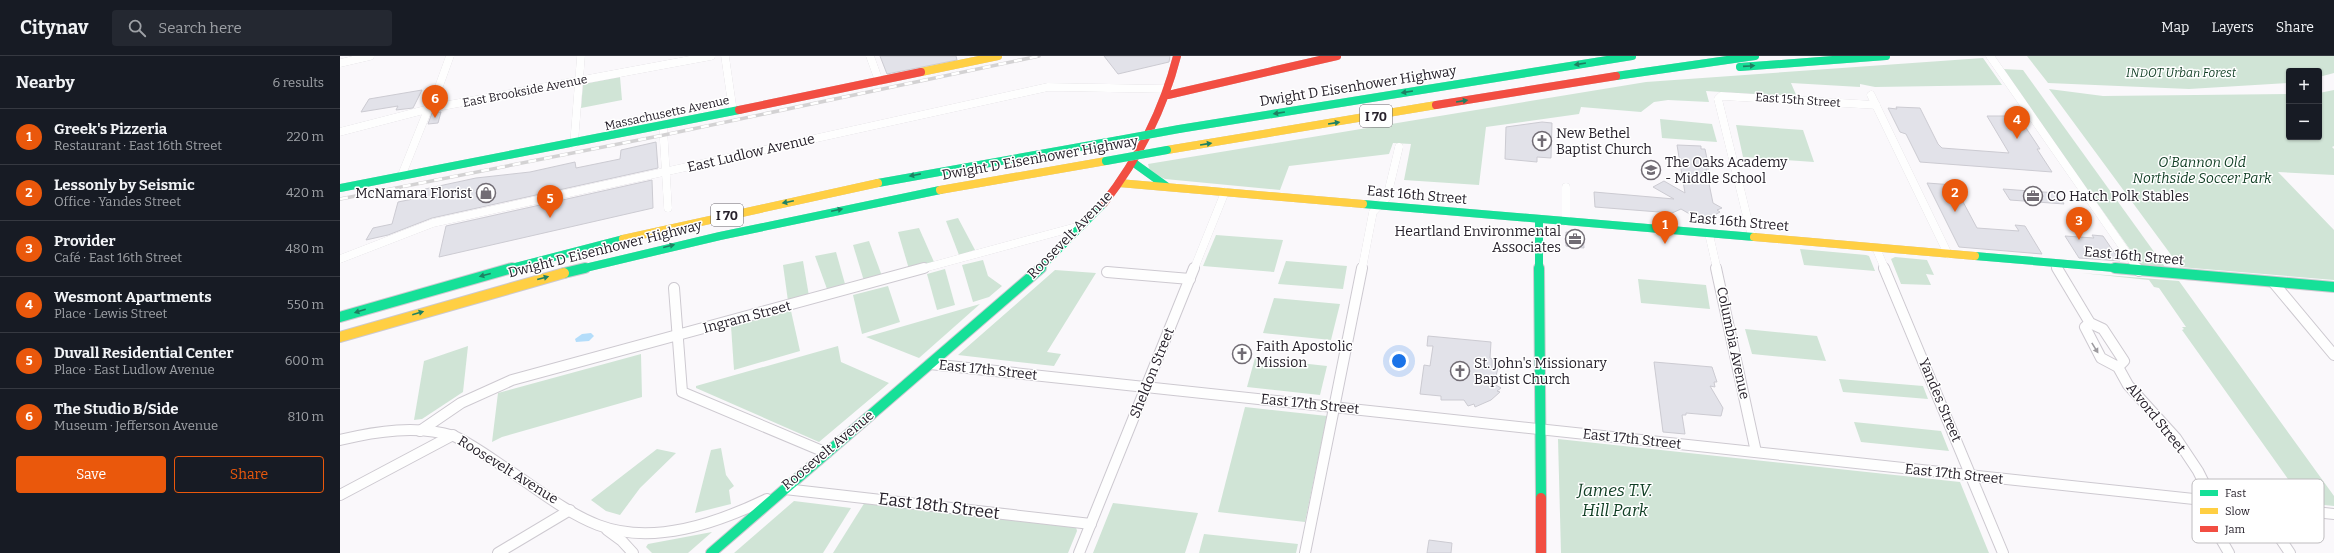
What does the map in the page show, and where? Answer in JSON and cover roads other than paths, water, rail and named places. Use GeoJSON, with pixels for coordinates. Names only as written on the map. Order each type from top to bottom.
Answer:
{"type":"FeatureCollection","features":[{"type":"Feature","properties":{"kind":"main road","name":"Massachusetts Avenue"},"geometry":{"type":"LineString","coordinates":[[340,188],[664,126],[998,56]]}},
{"type":"Feature","properties":{"kind":"main road","name":"Roosevelt Avenue"},"geometry":{"type":"LineString","coordinates":[[787,487],[1042,266],[1083,225],[1134,163],[1155,128],[1169,92],[1177,56]]}},
{"type":"Feature","properties":{"kind":"main road"},"geometry":{"type":"LineString","coordinates":[[1169,92],[1337,56]]}},
{"type":"Feature","properties":{"kind":"main road","name":"Dwight D Eisenhower Highway"},"geometry":{"type":"LineString","coordinates":[[340,316],[513,268],[699,221],[890,180],[1179,129],[1632,56]]}},
{"type":"Feature","properties":{"kind":"main road","name":"Dwight D Eisenhower Highway"},"geometry":{"type":"LineString","coordinates":[[340,337],[550,276],[686,242],[882,200],[1167,150],[1584,81],[1755,56]]}},
{"type":"Feature","properties":{"kind":"main road"},"geometry":{"type":"LineString","coordinates":[[1584,81],[1886,56]]}},
{"type":"Feature","properties":{"kind":"main road"},"geometry":{"type":"LineString","coordinates":[[1134,163],[1168,187]]}},
{"type":"Feature","properties":{"kind":"main road","name":"East 16th Street"},"geometry":{"type":"LineString","coordinates":[[1119,183],[2334,287]]}},
{"type":"Feature","properties":{"kind":"main road"},"geometry":{"type":"LineString","coordinates":[[1540,219],[1541,553]]}},
{"type":"Feature","properties":{"kind":"main road"},"geometry":{"type":"LineString","coordinates":[[711,553],[787,487]]}},
{"type":"Feature","properties":{"kind":"street"},"geometry":{"type":"LineString","coordinates":[[340,65],[370,56]]}},
{"type":"Feature","properties":{"kind":"street"},"geometry":{"type":"LineString","coordinates":[[401,177],[428,109],[433,103],[450,56]]}},
{"type":"Feature","properties":{"kind":"street"},"geometry":{"type":"LineString","coordinates":[[574,144],[581,56]]}},
{"type":"Feature","properties":{"kind":"street","name":"East Brookside Avenue"},"geometry":{"type":"LineString","coordinates":[[340,132],[428,109],[711,56]]}},
{"type":"Feature","properties":{"kind":"street"},"geometry":{"type":"LineString","coordinates":[[725,56],[733,112]]}},
{"type":"Feature","properties":{"kind":"street"},"geometry":{"type":"LineString","coordinates":[[870,56],[879,81]]}},
{"type":"Feature","properties":{"kind":"street"},"geometry":{"type":"LineString","coordinates":[[1990,56],[2139,270]]}},
{"type":"Feature","properties":{"kind":"street","name":"East Ludlow Avenue"},"geometry":{"type":"LineString","coordinates":[[340,259],[347,258],[433,223],[1048,87],[1169,92]]}},
{"type":"Feature","properties":{"kind":"street"},"geometry":{"type":"LineString","coordinates":[[1871,95],[1948,254]]}},
{"type":"Feature","properties":{"kind":"street","name":"East 15th Street"},"geometry":{"type":"LineString","coordinates":[[1752,237],[1718,98],[1721,96],[1876,105]]}},
{"type":"Feature","properties":{"kind":"street"},"geometry":{"type":"LineString","coordinates":[[664,126],[668,208]]}},
{"type":"Feature","properties":{"kind":"street"},"geometry":{"type":"LineString","coordinates":[[1305,553],[1373,212],[1381,206],[1387,197],[1399,147]]}},
{"type":"Feature","properties":{"kind":"street"},"geometry":{"type":"LineString","coordinates":[[1566,187],[1566,222]]}},
{"type":"Feature","properties":{"kind":"street","name":"Sheldon Street"},"geometry":{"type":"LineString","coordinates":[[1079,553],[1225,192]]}},
{"type":"Feature","properties":{"kind":"street","name":"Ingram Street"},"geometry":{"type":"LineString","coordinates":[[420,431],[455,406],[499,385],[1083,225]]}},
{"type":"Feature","properties":{"kind":"street","name":"Columbia Avenue"},"geometry":{"type":"LineString","coordinates":[[1709,234],[1756,452]]}},
{"type":"Feature","properties":{"kind":"street","name":"Yandes Street"},"geometry":{"type":"LineString","coordinates":[[1876,248],[2003,553]]}},
{"type":"Feature","properties":{"kind":"street","name":"Alvord Street"},"geometry":{"type":"LineString","coordinates":[[2054,263],[2090,323],[2102,329],[2118,351],[2124,361],[2118,367],[2128,385],[2176,438],[2202,479]]}},
{"type":"Feature","properties":{"kind":"street"},"geometry":{"type":"LineString","coordinates":[[1107,272],[1190,279]]}},
{"type":"Feature","properties":{"kind":"street"},"geometry":{"type":"LineString","coordinates":[[2273,282],[2334,355]]}},
{"type":"Feature","properties":{"kind":"street"},"geometry":{"type":"LineString","coordinates":[[674,288],[682,392],[827,453]]}},
{"type":"Feature","properties":{"kind":"street"},"geometry":{"type":"LineString","coordinates":[[2090,323],[2085,327],[2089,338],[2101,358],[2118,367]]}},
{"type":"Feature","properties":{"kind":"street","name":"East 17th Street"},"geometry":{"type":"LineString","coordinates":[[930,364],[2192,500]]}},
{"type":"Feature","properties":{"kind":"street","name":"Roosevelt Avenue"},"geometry":{"type":"LineString","coordinates":[[340,440],[369,434],[420,431],[453,435],[570,510],[599,526],[636,532],[655,532],[694,527],[740,512],[787,487]]}},
{"type":"Feature","properties":{"kind":"street"},"geometry":{"type":"LineString","coordinates":[[340,495],[453,435]]}},
{"type":"Feature","properties":{"kind":"street","name":"East 18th Street"},"geometry":{"type":"LineString","coordinates":[[787,487],[1090,524]]}},
{"type":"Feature","properties":{"kind":"street"},"geometry":{"type":"LineString","coordinates":[[498,553],[570,510]]}},
{"type":"Feature","properties":{"kind":"street","name":"East 17th Street"},"geometry":{"type":"LineString","coordinates":[[2324,513],[2334,514]]}},
{"type":"Feature","properties":{"kind":"street"},"geometry":{"type":"LineString","coordinates":[[599,526],[622,541],[633,553]]}},
{"type":"Feature","properties":{"kind":"street","name":"Alvord Street"},"geometry":{"type":"LineString","coordinates":[[2223,543],[2229,553]]}},
{"type":"Feature","properties":{"kind":"street"},"geometry":{"type":"LineString","coordinates":[[2283,543],[2290,553]]}},
{"type":"Feature","properties":{"kind":"water"},"geometry":{"type":"Polygon","coordinates":[[[591,333],[594,336],[589,341],[576,342],[575,339],[582,334],[591,333]]]}},
{"type":"Feature","properties":{"kind":"railway"},"geometry":{"type":"LineString","coordinates":[[340,199],[664,135],[1039,56]]}},
{"type":"Feature","properties":{"kind":"place","name":"The Studio B/Side"},"geometry":{"type":"Point","coordinates":[435,118]}},
{"type":"Feature","properties":{"kind":"place","name":"Wesmont Apartments"},"geometry":{"type":"Point","coordinates":[2017,139]}},
{"type":"Feature","properties":{"kind":"place","name":"New Bethel Baptist Church"},"geometry":{"type":"Point","coordinates":[1542,141]}},
{"type":"Feature","properties":{"kind":"place","name":"The Oaks Academy - Middle School"},"geometry":{"type":"Point","coordinates":[1651,170]}},
{"type":"Feature","properties":{"kind":"place","name":"McNamara Florist"},"geometry":{"type":"Point","coordinates":[486,193]}},
{"type":"Feature","properties":{"kind":"place","name":"CO Hatch Polk Stables"},"geometry":{"type":"Point","coordinates":[2033,196]}},
{"type":"Feature","properties":{"kind":"place","name":"Lessonly by Seismic"},"geometry":{"type":"Point","coordinates":[1955,212]}},
{"type":"Feature","properties":{"kind":"place","name":"Duvall Residential Center"},"geometry":{"type":"Point","coordinates":[550,218]}},
{"type":"Feature","properties":{"kind":"place","name":"Heartland Environmental Associates"},"geometry":{"type":"Point","coordinates":[1575,239]}},
{"type":"Feature","properties":{"kind":"place","name":"Provider"},"geometry":{"type":"Point","coordinates":[2079,240]}},
{"type":"Feature","properties":{"kind":"place","name":"Greek's Pizzeria"},"geometry":{"type":"Point","coordinates":[1665,244]}},
{"type":"Feature","properties":{"kind":"place","name":"Faith Apostolic Mission"},"geometry":{"type":"Point","coordinates":[1242,354]}},
{"type":"Feature","properties":{"kind":"place","name":"St. John's Missionary Baptist Church"},"geometry":{"type":"Point","coordinates":[1460,371]}},
{"type":"Feature","properties":{"kind":"park label","name":"INDOT Urban Forest"},"geometry":{"type":"Point","coordinates":[2181,73]}},
{"type":"Feature","properties":{"kind":"park label","name":"O'Bannon Old Northside Soccer Park"},"geometry":{"type":"Point","coordinates":[2202,170]}},
{"type":"Feature","properties":{"kind":"park label","name":"James T.V. Hill Park"},"geometry":{"type":"Point","coordinates":[1615,500]}}]}
